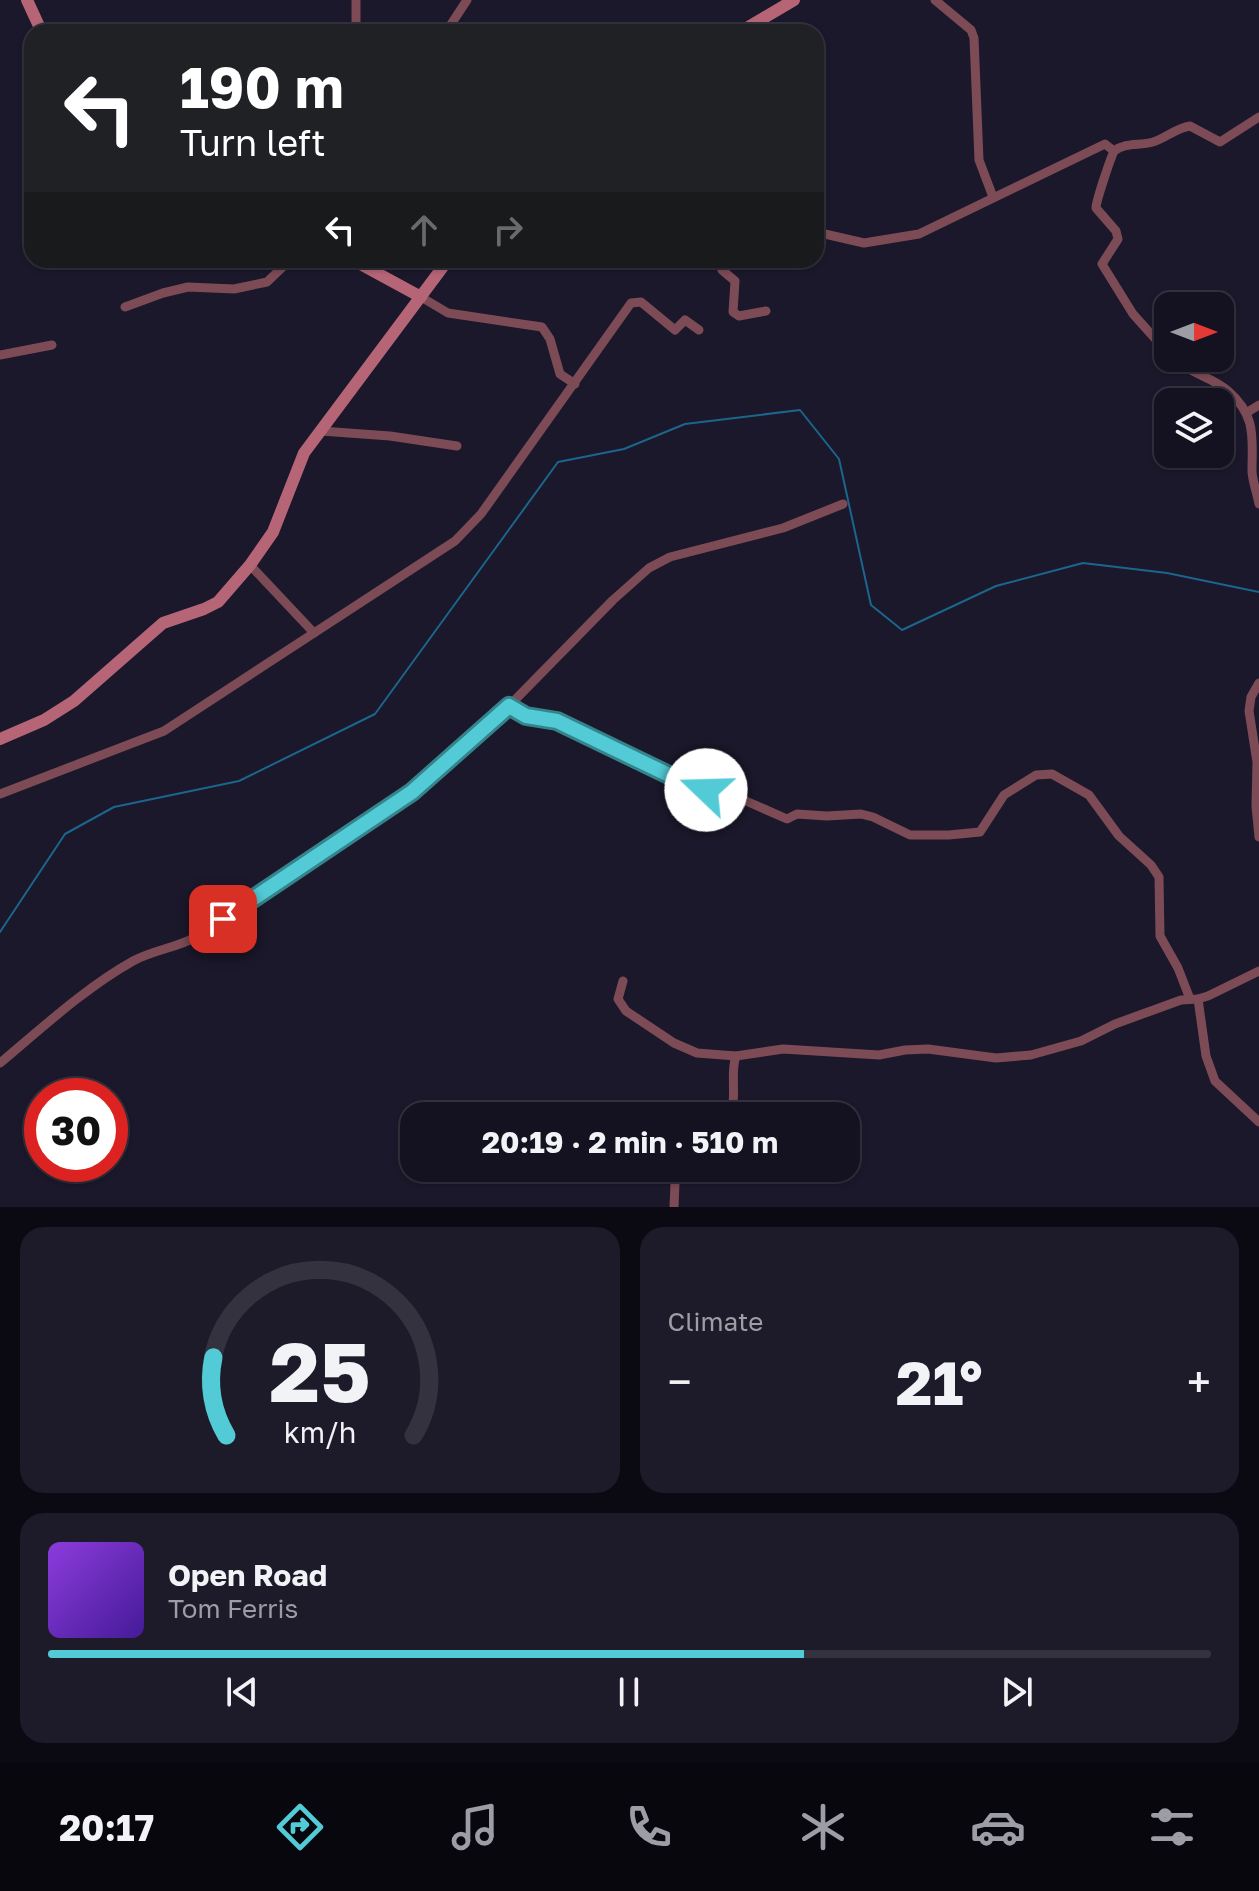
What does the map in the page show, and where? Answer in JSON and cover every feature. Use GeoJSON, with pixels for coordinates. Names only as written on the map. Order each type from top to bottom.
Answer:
{"type":"FeatureCollection","features":[{"type":"Feature","properties":{"kind":"street"},"geometry":{"type":"LineString","coordinates":[[27,0],[38,24]]}},
{"type":"Feature","properties":{"kind":"street"},"geometry":{"type":"LineString","coordinates":[[356,0],[356,24]]}},
{"type":"Feature","properties":{"kind":"street"},"geometry":{"type":"LineString","coordinates":[[451,24],[467,0]]}},
{"type":"Feature","properties":{"kind":"street"},"geometry":{"type":"LineString","coordinates":[[754,24],[794,0]]}},
{"type":"Feature","properties":{"kind":"street"},"geometry":{"type":"LineString","coordinates":[[935,0],[971,30],[974,38],[979,160],[993,197]]}},
{"type":"Feature","properties":{"kind":"street"},"geometry":{"type":"LineString","coordinates":[[1154,337],[1133,314],[1102,264],[1118,239],[1116,231],[1098,211],[1096,203],[1114,151],[1123,145],[1149,143],[1176,129],[1190,126],[1220,142],[1259,117]]}},
{"type":"Feature","properties":{"kind":"street"},"geometry":{"type":"LineString","coordinates":[[824,234],[864,243],[919,234],[1101,145],[1108,145],[1114,151]]}},
{"type":"Feature","properties":{"kind":"street"},"geometry":{"type":"LineString","coordinates":[[125,307],[188,287],[229,289],[267,282],[282,268]]}},
{"type":"Feature","properties":{"kind":"street"},"geometry":{"type":"LineString","coordinates":[[368,268],[454,314],[542,327],[550,339],[560,374],[575,384]]}},
{"type":"Feature","properties":{"kind":"street"},"geometry":{"type":"LineString","coordinates":[[0,739],[44,720],[74,701],[163,623],[213,606],[250,565],[278,522],[302,457],[442,268]]}},
{"type":"Feature","properties":{"kind":"street"},"geometry":{"type":"LineString","coordinates":[[723,268],[735,281],[733,312],[739,316],[766,311]]}},
{"type":"Feature","properties":{"kind":"street"},"geometry":{"type":"LineString","coordinates":[[0,794],[164,731],[437,554],[481,514],[631,303],[641,302],[675,330],[685,320],[699,330]]}},
{"type":"Feature","properties":{"kind":"street"},"geometry":{"type":"LineString","coordinates":[[0,355],[52,345]]}},
{"type":"Feature","properties":{"kind":"street"},"geometry":{"type":"LineString","coordinates":[[1191,372],[1225,388],[1246,413],[1253,438],[1252,474],[1259,504]]}},
{"type":"Feature","properties":{"kind":"street"},"geometry":{"type":"LineString","coordinates":[[1246,413],[1259,405]]}},
{"type":"Feature","properties":{"kind":"street"},"geometry":{"type":"LineString","coordinates":[[321,431],[390,436],[457,446]]}},
{"type":"Feature","properties":{"kind":"street"},"geometry":{"type":"LineString","coordinates":[[0,1063],[71,1004],[124,967],[155,951],[184,944],[196,937],[398,803],[509,706],[613,600],[649,568],[670,557],[783,528],[843,504]]}},
{"type":"Feature","properties":{"kind":"street"},"geometry":{"type":"LineString","coordinates":[[250,565],[314,633]]}},
{"type":"Feature","properties":{"kind":"street"},"geometry":{"type":"LineString","coordinates":[[1259,683],[1251,697],[1249,711],[1257,762],[1259,837]]}},
{"type":"Feature","properties":{"kind":"street"},"geometry":{"type":"LineString","coordinates":[[509,706],[526,716],[557,721],[685,782],[746,801],[787,819],[807,813],[827,816],[861,814],[917,836],[980,832],[1008,791],[1036,775],[1052,774],[1089,795],[1119,836],[1156,871],[1161,882],[1160,936],[1194,999],[1206,1056],[1215,1081],[1259,1122]]}},
{"type":"Feature","properties":{"kind":"street"},"geometry":{"type":"LineString","coordinates":[[623,981],[618,999],[626,1011],[687,1050],[711,1056],[736,1056],[783,1049],[879,1055],[928,1049],[984,1058],[1024,1056],[1081,1041],[1115,1024],[1181,1000],[1194,999],[1259,971]]}},
{"type":"Feature","properties":{"kind":"street"},"geometry":{"type":"LineString","coordinates":[[730,1102],[736,1056]]}},
{"type":"Feature","properties":{"kind":"street"},"geometry":{"type":"LineString","coordinates":[[674,1207],[676,1182]]}},
{"type":"Feature","properties":{"kind":"waterway"},"geometry":{"type":"LineString","coordinates":[[0,932],[65,834],[114,807],[239,781],[375,714],[558,462],[624,449],[685,424],[800,410],[839,459],[871,605],[902,630],[996,586],[1083,563],[1167,573],[1259,592]]}},
{"type":"Feature","properties":{"kind":"route"},"geometry":{"type":"LineString","coordinates":[[223,919],[412,792],[509,706],[526,716],[553,719],[706,790]]}}]}
